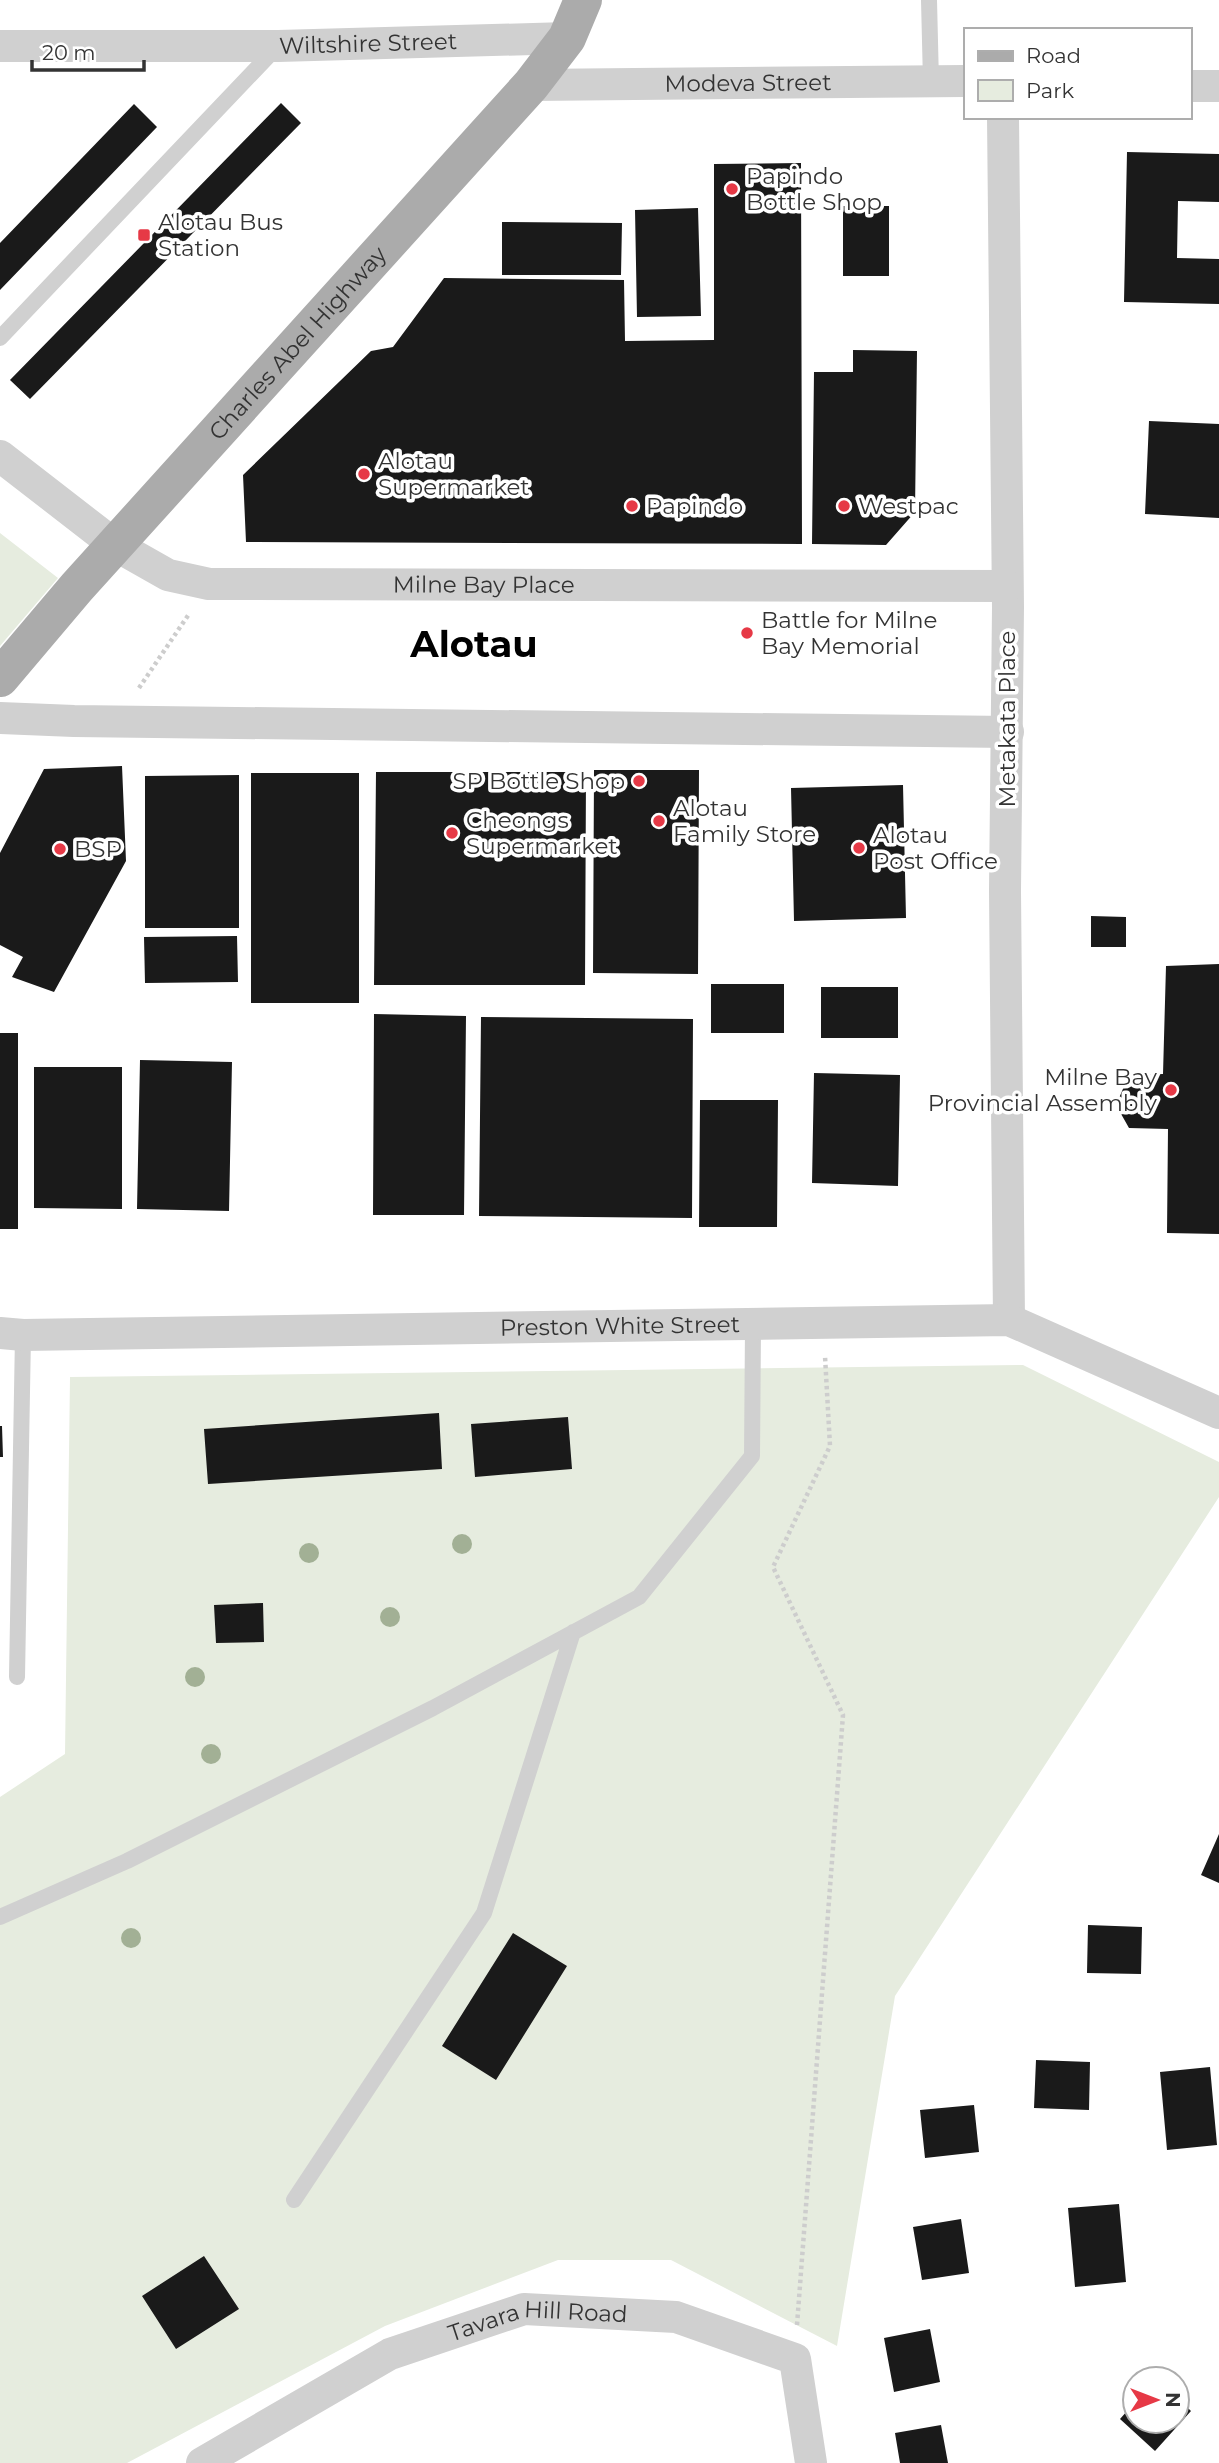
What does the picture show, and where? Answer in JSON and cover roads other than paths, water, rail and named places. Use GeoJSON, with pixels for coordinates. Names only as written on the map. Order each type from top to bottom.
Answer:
{"type":"FeatureCollection","features":[{"type":"Feature","properties":{"kind":"main road","name":"Charles Abel Highway"},"geometry":{"type":"LineString","coordinates":[[0,678],[115,545],[531,85],[567,37],[583,0]]}},
{"type":"Feature","properties":{"kind":"street","name":"Wiltshire Street"},"geometry":{"type":"LineString","coordinates":[[0,46],[278,46],[567,37]]}},
{"type":"Feature","properties":{"kind":"street","name":"Modeva Street"},"geometry":{"type":"LineString","coordinates":[[531,85],[964,81]]}},
{"type":"Feature","properties":{"kind":"street"},"geometry":{"type":"LineString","coordinates":[[1191,86],[1219,86]]}},
{"type":"Feature","properties":{"kind":"street","name":"Metakata Place"},"geometry":{"type":"LineString","coordinates":[[1003,119],[1009,1320]]}},
{"type":"Feature","properties":{"kind":"street","name":"Milne Bay Place"},"geometry":{"type":"LineString","coordinates":[[0,456],[115,545],[168,575],[209,584],[1007,586]]}},
{"type":"Feature","properties":{"kind":"street"},"geometry":{"type":"LineString","coordinates":[[0,718],[1008,732]]}},
{"type":"Feature","properties":{"kind":"street","name":"Preston White Street"},"geometry":{"type":"LineString","coordinates":[[12,1334],[753,1326],[1009,1320],[1219,1413]]}},
{"type":"Feature","properties":{"kind":"street","name":"Tavara Hill Road"},"geometry":{"type":"LineString","coordinates":[[202,2463],[390,2354],[524,2309],[677,2317],[795,2359],[811,2463]]}},
{"type":"Feature","properties":{"kind":"lane"},"geometry":{"type":"LineString","coordinates":[[929,0],[931,82]]}},
{"type":"Feature","properties":{"kind":"lane"},"geometry":{"type":"LineString","coordinates":[[0,338],[278,46]]}},
{"type":"Feature","properties":{"kind":"lane"},"geometry":{"type":"LineString","coordinates":[[0,1917],[127,1861],[433,1708],[639,1597],[751,1456],[753,1326]]}},
{"type":"Feature","properties":{"kind":"lane"},"geometry":{"type":"LineString","coordinates":[[12,1334],[17,1677]]}},
{"type":"Feature","properties":{"kind":"lane"},"geometry":{"type":"LineString","coordinates":[[294,2200],[484,1913],[573,1632]]}},
{"type":"Feature","properties":{"kind":"place","name":"Papindo Bottle Shop"},"geometry":{"type":"Point","coordinates":[732,189]}},
{"type":"Feature","properties":{"kind":"place","name":"Alotau Bus Station"},"geometry":{"type":"Point","coordinates":[144,235]}},
{"type":"Feature","properties":{"kind":"place","name":"Alotau Supermarket"},"geometry":{"type":"Point","coordinates":[364,474]}},
{"type":"Feature","properties":{"kind":"place","name":"Papindo"},"geometry":{"type":"Point","coordinates":[632,506]}},
{"type":"Feature","properties":{"kind":"place","name":"Westpac"},"geometry":{"type":"Point","coordinates":[844,506]}},
{"type":"Feature","properties":{"kind":"place","name":"Battle for Milne Bay Memorial"},"geometry":{"type":"Point","coordinates":[747,633]}},
{"type":"Feature","properties":{"kind":"place","name":"SP Bottle Shop"},"geometry":{"type":"Point","coordinates":[639,781]}},
{"type":"Feature","properties":{"kind":"place","name":"Alotau Family Store"},"geometry":{"type":"Point","coordinates":[659,821]}},
{"type":"Feature","properties":{"kind":"place","name":"Cheongs Supermarket"},"geometry":{"type":"Point","coordinates":[452,833]}},
{"type":"Feature","properties":{"kind":"place","name":"Alotau Post Office"},"geometry":{"type":"Point","coordinates":[859,848]}},
{"type":"Feature","properties":{"kind":"place","name":"BSP"},"geometry":{"type":"Point","coordinates":[60,849]}},
{"type":"Feature","properties":{"kind":"place","name":"Milne Bay Provincial Assembly"},"geometry":{"type":"Point","coordinates":[1171,1090]}},
{"type":"Feature","properties":{"kind":"district","name":"Alotau"},"geometry":{"type":"Point","coordinates":[474,644]}}]}
